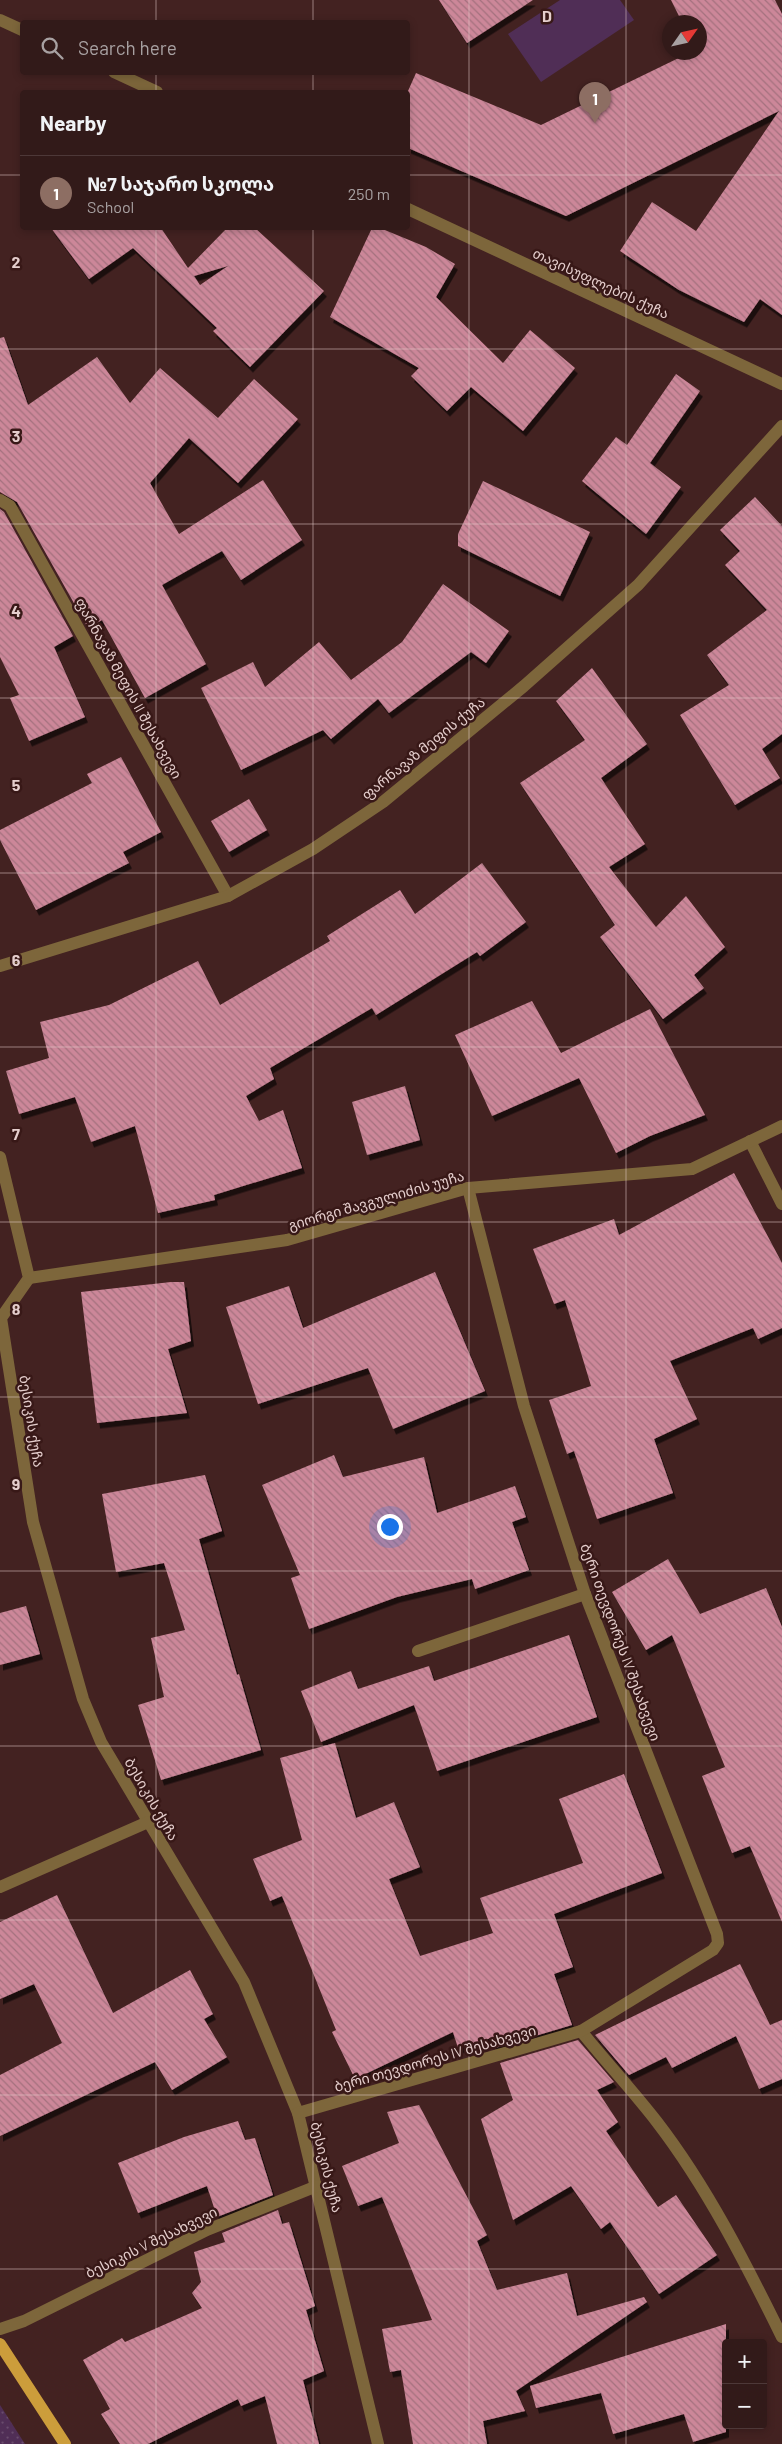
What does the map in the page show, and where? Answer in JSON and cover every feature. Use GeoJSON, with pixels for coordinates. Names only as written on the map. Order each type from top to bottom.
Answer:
{"type":"FeatureCollection","features":[{"type":"Feature","properties":{"kind":"main road"},"geometry":{"type":"LineString","coordinates":[[0,2344],[65,2444]]}},
{"type":"Feature","properties":{"kind":"street"},"geometry":{"type":"LineString","coordinates":[[0,20],[20,29]]}},
{"type":"Feature","properties":{"kind":"street"},"geometry":{"type":"LineString","coordinates":[[120,75],[153,90]]}},
{"type":"Feature","properties":{"kind":"street","name":"თავისუფლების ქუჩა"},"geometry":{"type":"LineString","coordinates":[[410,210],[782,384]]}},
{"type":"Feature","properties":{"kind":"street","name":"ფარნავაზ მეფის ქუჩა"},"geometry":{"type":"LineString","coordinates":[[0,966],[228,896],[313,849],[383,802],[524,686],[638,585],[782,426]]}},
{"type":"Feature","properties":{"kind":"street","name":"ფარნავაზ მეფის II შესახვევი"},"geometry":{"type":"LineString","coordinates":[[0,500],[10,506],[228,896]]}},
{"type":"Feature","properties":{"kind":"street","name":"გიორგი შავგულიძის უუჩა"},"geometry":{"type":"LineString","coordinates":[[29,1278],[287,1240],[468,1188],[692,1169],[782,1126]]}},
{"type":"Feature","properties":{"kind":"street"},"geometry":{"type":"LineString","coordinates":[[750,1141],[782,1204]]}},
{"type":"Feature","properties":{"kind":"street"},"geometry":{"type":"LineString","coordinates":[[0,1157],[29,1278]]}},
{"type":"Feature","properties":{"kind":"street","name":"ბერი თევდორეს IV შესახვევი"},"geometry":{"type":"LineString","coordinates":[[298,2113],[581,2032],[713,1950],[718,1943],[714,1925],[585,1594],[524,1406],[468,1188]]}},
{"type":"Feature","properties":{"kind":"street","name":"ბესიკის ქუჩა"},"geometry":{"type":"LineString","coordinates":[[29,1278],[0,1318],[34,1522],[83,1700],[101,1742],[244,1982],[298,2113],[378,2444]]}},
{"type":"Feature","properties":{"kind":"street"},"geometry":{"type":"LineString","coordinates":[[418,1651],[585,1594]]}},
{"type":"Feature","properties":{"kind":"street"},"geometry":{"type":"LineString","coordinates":[[0,1888],[148,1822]]}},
{"type":"Feature","properties":{"kind":"street"},"geometry":{"type":"LineString","coordinates":[[581,2032],[658,2123],[710,2202],[757,2285],[782,2337]]}},
{"type":"Feature","properties":{"kind":"street","name":"ბესიკის V შესახვევი"},"geometry":{"type":"LineString","coordinates":[[0,2329],[24,2321],[207,2230],[317,2186]]}},
{"type":"Feature","properties":{"kind":"shaded area"},"geometry":{"type":"Polygon","coordinates":[[[560,0],[620,0],[634,20],[541,82],[508,34],[560,0]]]}},
{"type":"Feature","properties":{"kind":"shaded area"},"geometry":{"type":"Polygon","coordinates":[[[0,2405],[25,2444],[0,2444],[0,2405]]]}},
{"type":"Feature","properties":{"kind":"building"},"geometry":{"type":"Polygon","coordinates":[[[439,0],[533,0],[467,43],[439,0]]]}},
{"type":"Feature","properties":{"kind":"building"},"geometry":{"type":"Polygon","coordinates":[[[671,0],[775,0],[782,14],[782,315],[760,299],[744,322],[679,290],[620,251],[652,202],[696,231],[779,111],[566,216],[410,149],[410,90],[408,90],[416,73],[541,125],[675,60],[707,60],[707,15],[678,15],[671,0]]]}},
{"type":"Feature","properties":{"kind":"building"},"geometry":{"type":"Polygon","coordinates":[[[52,230],[162,230],[188,268],[225,230],[257,230],[324,291],[250,367],[213,331],[217,328],[133,248],[89,279],[52,230]],[[228,266],[194,276],[200,285],[228,266]]]}},
{"type":"Feature","properties":{"kind":"building"},"geometry":{"type":"Polygon","coordinates":[[[371,230],[385,230],[426,247],[455,264],[436,297],[503,363],[530,330],[575,368],[523,431],[471,387],[447,411],[411,376],[419,368],[330,317],[371,230]]]}},
{"type":"Feature","properties":{"kind":"building"},"geometry":{"type":"Polygon","coordinates":[[[4,337],[28,405],[97,357],[130,403],[160,368],[218,418],[254,379],[298,419],[238,483],[189,438],[150,483],[179,534],[263,480],[302,540],[241,580],[222,551],[162,585],[206,664],[145,698],[102,620],[88,628],[17,502],[0,492],[0,338],[4,337]]]}},
{"type":"Feature","properties":{"kind":"building"},"geometry":{"type":"Polygon","coordinates":[[[676,374],[700,391],[650,463],[681,487],[646,534],[582,481],[616,437],[627,445],[676,374]]]}},
{"type":"Feature","properties":{"kind":"building"},"geometry":{"type":"Polygon","coordinates":[[[483,481],[590,532],[560,596],[458,546],[458,534],[483,481]]]}},
{"type":"Feature","properties":{"kind":"building"},"geometry":{"type":"Polygon","coordinates":[[[755,497],[782,526],[782,734],[762,749],[780,778],[735,805],[680,715],[729,685],[707,655],[767,610],[725,565],[740,551],[720,530],[755,497]]]}},
{"type":"Feature","properties":{"kind":"building"},"geometry":{"type":"Polygon","coordinates":[[[0,509],[4,512],[73,636],[54,647],[85,717],[29,741],[10,698],[19,695],[0,657],[0,509]]]}},
{"type":"Feature","properties":{"kind":"building"},"geometry":{"type":"Polygon","coordinates":[[[443,584],[509,631],[486,663],[471,652],[389,713],[378,699],[331,739],[323,730],[241,770],[201,688],[253,662],[265,687],[319,642],[351,680],[402,642],[443,584]]]}},
{"type":"Feature","properties":{"kind":"building"},"geometry":{"type":"Polygon","coordinates":[[[592,668],[647,744],[601,778],[645,844],[609,867],[656,927],[686,896],[725,947],[694,975],[704,988],[663,1019],[600,937],[615,925],[520,783],[585,740],[556,701],[592,668]]]}},
{"type":"Feature","properties":{"kind":"building"},"geometry":{"type":"Polygon","coordinates":[[[121,757],[161,832],[123,852],[129,863],[36,910],[0,840],[0,830],[92,783],[87,774],[121,757]]]}},
{"type":"Feature","properties":{"kind":"building"},"geometry":{"type":"Polygon","coordinates":[[[249,799],[267,830],[229,852],[211,821],[249,799]]]}},
{"type":"Feature","properties":{"kind":"building"},"geometry":{"type":"Polygon","coordinates":[[[482,863],[526,922],[480,956],[477,952],[376,1015],[372,1008],[270,1068],[274,1079],[246,1096],[259,1121],[283,1110],[302,1168],[214,1195],[215,1200],[158,1213],[135,1126],[91,1142],[75,1097],[19,1114],[6,1071],[49,1058],[40,1022],[109,1005],[198,961],[220,1005],[330,941],[327,936],[400,890],[415,914],[482,863]]]}},
{"type":"Feature","properties":{"kind":"building"},"geometry":{"type":"Polygon","coordinates":[[[532,1001],[561,1053],[650,1009],[705,1115],[650,1136],[616,1153],[579,1078],[492,1116],[455,1035],[532,1001]]]}},
{"type":"Feature","properties":{"kind":"building"},"geometry":{"type":"Polygon","coordinates":[[[405,1086],[420,1140],[367,1155],[352,1102],[405,1086]]]}},
{"type":"Feature","properties":{"kind":"building"},"geometry":{"type":"Polygon","coordinates":[[[734,1173],[782,1263],[782,1328],[758,1339],[753,1328],[670,1361],[697,1419],[654,1439],[673,1493],[597,1519],[574,1451],[567,1454],[549,1400],[591,1386],[565,1300],[554,1304],[533,1249],[614,1219],[619,1235],[734,1173]]]}},
{"type":"Feature","properties":{"kind":"building"},"geometry":{"type":"Polygon","coordinates":[[[435,1272],[485,1391],[393,1429],[368,1368],[258,1404],[226,1307],[289,1286],[303,1328],[435,1272]]]}},
{"type":"Feature","properties":{"kind":"building"},"geometry":{"type":"Polygon","coordinates":[[[184,1282],[191,1341],[168,1349],[187,1413],[97,1423],[81,1292],[184,1282]]]}},
{"type":"Feature","properties":{"kind":"building"},"geometry":{"type":"Polygon","coordinates":[[[334,1455],[343,1477],[424,1457],[437,1513],[515,1486],[526,1517],[512,1522],[529,1570],[475,1589],[472,1579],[397,1597],[309,1629],[291,1578],[300,1575],[262,1485],[334,1455]]]}},
{"type":"Feature","properties":{"kind":"building"},"geometry":{"type":"Polygon","coordinates":[[[205,1475],[222,1531],[199,1539],[237,1675],[239,1674],[261,1750],[161,1780],[138,1705],[164,1697],[151,1638],[185,1630],[164,1563],[116,1572],[102,1494],[205,1475]]]}},
{"type":"Feature","properties":{"kind":"building"},"geometry":{"type":"Polygon","coordinates":[[[668,1559],[700,1614],[766,1588],[782,1627],[782,1922],[750,1846],[732,1853],[702,1776],[725,1767],[672,1635],[646,1650],[612,1592],[668,1559]]]}},
{"type":"Feature","properties":{"kind":"building"},"geometry":{"type":"Polygon","coordinates":[[[26,1606],[40,1654],[0,1665],[0,1613],[26,1606]]]}},
{"type":"Feature","properties":{"kind":"building"},"geometry":{"type":"Polygon","coordinates":[[[569,1635],[597,1717],[437,1771],[414,1705],[321,1742],[301,1691],[351,1671],[358,1689],[429,1666],[434,1681],[569,1635]]]}},
{"type":"Feature","properties":{"kind":"building"},"geometry":{"type":"Polygon","coordinates":[[[335,1743],[356,1818],[394,1802],[420,1867],[389,1879],[420,1956],[493,1933],[480,1898],[583,1863],[559,1799],[624,1774],[662,1873],[554,1914],[573,1967],[554,1974],[572,2025],[495,2048],[491,2038],[458,2048],[453,2032],[355,2079],[332,2032],[336,2030],[282,1896],[270,1901],[253,1859],[302,1840],[280,1758],[335,1743]]]}},
{"type":"Feature","properties":{"kind":"building"},"geometry":{"type":"Polygon","coordinates":[[[57,1895],[113,2013],[190,1970],[213,2014],[204,2019],[227,2057],[172,2090],[155,2062],[0,2136],[0,2075],[62,2043],[34,1984],[0,1999],[0,1922],[57,1895]]]}},
{"type":"Feature","properties":{"kind":"building"},"geometry":{"type":"Polygon","coordinates":[[[740,1964],[770,2025],[782,2020],[782,2079],[759,2089],[736,2036],[672,2068],[666,2057],[629,2075],[595,2035],[740,1964]]]}},
{"type":"Feature","properties":{"kind":"building"},"geometry":{"type":"Polygon","coordinates":[[[578,2040],[614,2082],[597,2090],[618,2122],[606,2131],[658,2207],[676,2195],[717,2255],[659,2294],[610,2222],[601,2229],[571,2186],[513,2220],[481,2119],[513,2100],[500,2063],[578,2040]]]}},
{"type":"Feature","properties":{"kind":"building"},"geometry":{"type":"Polygon","coordinates":[[[419,2105],[487,2235],[477,2241],[497,2290],[567,2273],[577,2316],[644,2297],[647,2302],[516,2391],[525,2411],[483,2421],[487,2444],[413,2444],[401,2370],[390,2372],[382,2329],[432,2320],[382,2197],[358,2206],[342,2166],[399,2143],[387,2112],[419,2105]]]}},
{"type":"Feature","properties":{"kind":"building"},"geometry":{"type":"Polygon","coordinates":[[[238,2121],[245,2140],[255,2138],[273,2195],[217,2217],[207,2186],[138,2213],[118,2163],[184,2137],[238,2121]]]}},
{"type":"Feature","properties":{"kind":"building"},"geometry":{"type":"Polygon","coordinates":[[[278,2210],[282,2224],[289,2222],[315,2306],[306,2310],[324,2371],[303,2380],[319,2444],[277,2444],[265,2396],[241,2406],[238,2399],[148,2444],[120,2444],[101,2414],[110,2409],[83,2360],[122,2338],[125,2342],[202,2308],[192,2293],[201,2282],[194,2252],[225,2242],[222,2233],[278,2210]]]}},
{"type":"Feature","properties":{"kind":"building"},"geometry":{"type":"Polygon","coordinates":[[[726,2324],[726,2339],[722,2339],[722,2429],[726,2429],[726,2432],[693,2442],[684,2414],[613,2434],[601,2393],[536,2408],[530,2386],[726,2324]]]}},
{"type":"Feature","properties":{"kind":"place","name":"№7 საჯარო სკოლა"},"geometry":{"type":"Point","coordinates":[595,123]}}]}
